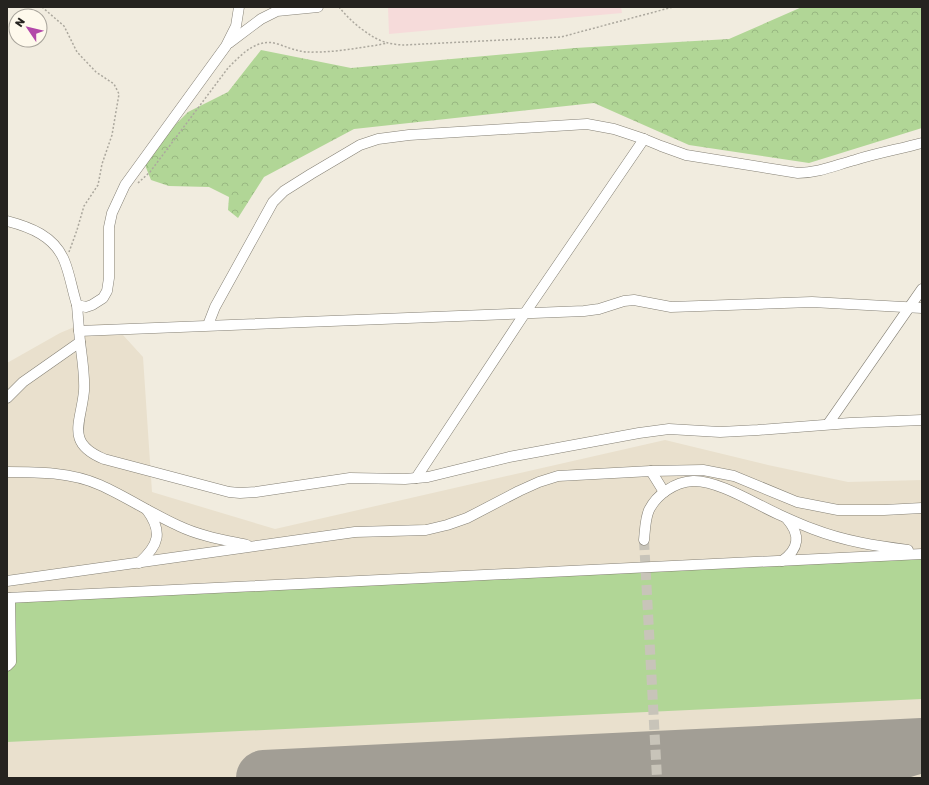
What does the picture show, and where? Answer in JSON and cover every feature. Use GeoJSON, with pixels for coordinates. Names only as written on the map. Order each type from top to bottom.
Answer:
{"type":"FeatureCollection","features":[{"type":"Feature","properties":{"kind":"lane"},"geometry":{"type":"LineString","coordinates":[[77,305],[86,307],[92,305],[103,298],[107,292],[109,278],[109,227],[112,213],[125,185],[226,46],[236,26],[239,7]]}},
{"type":"Feature","properties":{"kind":"lane"},"geometry":{"type":"LineString","coordinates":[[226,46],[261,19],[277,11],[295,8],[318,7]]}},
{"type":"Feature","properties":{"kind":"lane"},"geometry":{"type":"LineString","coordinates":[[208,325],[215,307],[273,202],[284,191],[369,141],[389,137],[581,124],[603,126],[644,138],[686,155],[798,173],[811,173],[922,143]]}},
{"type":"Feature","properties":{"kind":"lane"},"geometry":{"type":"LineString","coordinates":[[416,478],[525,313],[644,138]]}},
{"type":"Feature","properties":{"kind":"lane"},"geometry":{"type":"LineString","coordinates":[[7,221],[31,227],[44,235],[64,259],[77,305],[84,376],[84,392],[78,422],[79,436],[89,452],[104,459],[229,492],[256,492],[350,478],[405,479],[428,477],[509,457],[639,432],[669,429],[720,432],[828,424],[922,420]]}},
{"type":"Feature","properties":{"kind":"lane"},"geometry":{"type":"LineString","coordinates":[[828,424],[922,289]]}},
{"type":"Feature","properties":{"kind":"lane"},"geometry":{"type":"LineString","coordinates":[[79,331],[599,309],[624,301],[634,300],[672,307],[812,302],[922,308]]}},
{"type":"Feature","properties":{"kind":"lane"},"geometry":{"type":"LineString","coordinates":[[7,398],[23,382],[80,342]]}},
{"type":"Feature","properties":{"kind":"lane"},"geometry":{"type":"LineString","coordinates":[[7,581],[355,532],[426,530],[467,518],[519,491],[539,482],[558,476],[703,470],[734,476],[797,502],[838,510],[922,508]]}},
{"type":"Feature","properties":{"kind":"lane"},"geometry":{"type":"LineString","coordinates":[[651,471],[664,492]]}},
{"type":"Feature","properties":{"kind":"lane"},"geometry":{"type":"LineString","coordinates":[[7,472],[49,473],[69,476],[99,484],[178,526],[200,534],[253,546]]}},
{"type":"Feature","properties":{"kind":"lane"},"geometry":{"type":"LineString","coordinates":[[644,540],[649,510],[664,492],[680,484],[693,481],[709,484],[735,493],[786,518],[815,530],[870,545],[922,552]]}},
{"type":"Feature","properties":{"kind":"lane"},"geometry":{"type":"LineString","coordinates":[[139,563],[148,554],[157,537],[157,528],[154,520],[146,508]]}},
{"type":"Feature","properties":{"kind":"lane"},"geometry":{"type":"LineString","coordinates":[[782,561],[792,554],[796,543],[794,526],[786,518]]}},
{"type":"Feature","properties":{"kind":"lane"},"geometry":{"type":"LineString","coordinates":[[7,666],[11,662],[12,651],[8,598],[782,561],[922,552]]}},
{"type":"Feature","properties":{"kind":"path"},"geometry":{"type":"LineString","coordinates":[[42,7],[64,26],[77,52],[96,72],[114,84],[119,94],[112,135],[102,164],[98,185],[84,206],[72,247],[64,259]]}},
{"type":"Feature","properties":{"kind":"path"},"geometry":{"type":"LineString","coordinates":[[339,7],[357,26],[387,43]]}},
{"type":"Feature","properties":{"kind":"path"},"geometry":{"type":"LineString","coordinates":[[136,185],[150,172],[228,68],[253,46],[267,42],[299,52],[316,52],[387,43],[404,45],[561,37],[672,7]]}},
{"type":"Feature","properties":{"kind":"shaded area"},"geometry":{"type":"Polygon","coordinates":[[[388,7],[621,7],[622,13],[389,34],[388,7]]]}},
{"type":"Feature","properties":{"kind":"shaded area"},"geometry":{"type":"Polygon","coordinates":[[[113,324],[143,357],[152,492],[275,529],[665,440],[768,465],[848,482],[922,480],[922,778],[7,778],[7,363],[60,333],[79,325],[113,324]]]}},
{"type":"Feature","properties":{"kind":"green space"},"geometry":{"type":"Polygon","coordinates":[[[802,7],[922,7],[922,128],[809,163],[689,145],[594,103],[354,129],[264,177],[238,218],[228,210],[229,197],[209,187],[169,186],[151,180],[145,165],[159,141],[188,112],[228,92],[261,50],[351,68],[575,48],[729,39],[802,7]]]}},
{"type":"Feature","properties":{"kind":"green space"},"geometry":{"type":"Polygon","coordinates":[[[922,554],[922,699],[7,742],[7,598],[922,554]]]}},
{"type":"Feature","properties":{"kind":"taxiway"},"geometry":{"type":"LineString","coordinates":[[664,759],[682,767],[697,778]]}},
{"type":"Feature","properties":{"kind":"taxiway"},"geometry":{"type":"LineString","coordinates":[[871,778],[922,762]]}},
{"type":"Feature","properties":{"kind":"runway"},"geometry":{"type":"LineString","coordinates":[[264,778],[922,746]]}},
{"type":"Feature","properties":{"kind":"tunnel"},"geometry":{"type":"LineString","coordinates":[[644,540],[657,778]]}}]}
